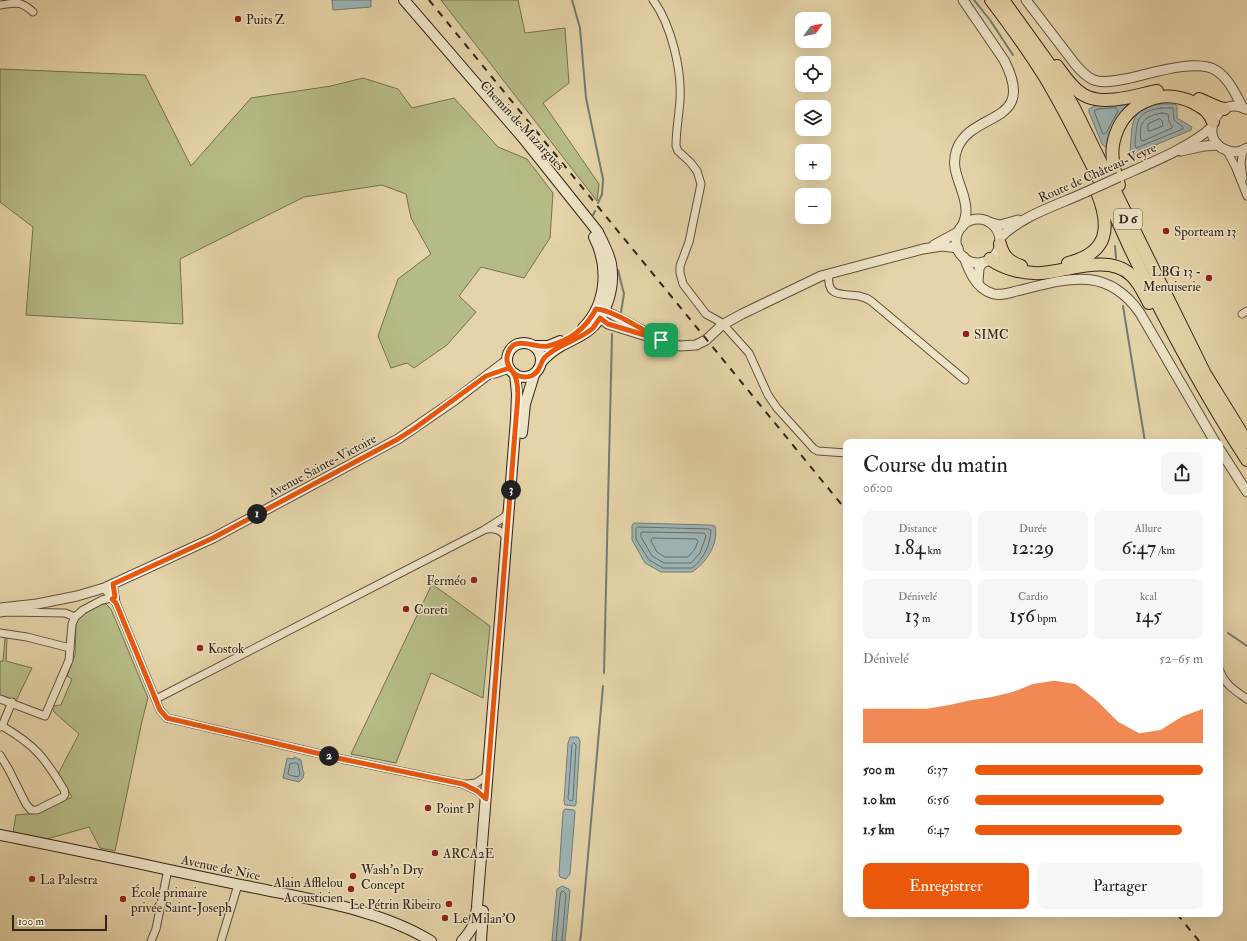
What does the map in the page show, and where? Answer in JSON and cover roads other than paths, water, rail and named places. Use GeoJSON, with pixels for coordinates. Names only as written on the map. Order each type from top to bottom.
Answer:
{"type":"FeatureCollection","features":[{"type":"Feature","properties":{"kind":"highway","name":"D 6"},"geometry":{"type":"LineString","coordinates":[[991,0],[1016,33],[1066,114],[1160,309],[1198,379],[1247,460]]}},
{"type":"Feature","properties":{"kind":"highway","name":"D 6"},"geometry":{"type":"LineString","coordinates":[[1002,0],[1047,61],[1074,108],[1169,304],[1205,374],[1247,442]]}},
{"type":"Feature","properties":{"kind":"highway"},"geometry":{"type":"LineString","coordinates":[[1008,0],[1065,77],[1078,90],[1088,96],[1098,99],[1115,99],[1162,90],[1173,90],[1195,96],[1205,102],[1228,108]]}},
{"type":"Feature","properties":{"kind":"highway"},"geometry":{"type":"LineString","coordinates":[[1000,241],[1002,253],[1006,258],[1015,264],[1028,267],[1050,266],[1080,260],[1092,254],[1099,246],[1105,227],[1102,207],[1091,177],[1058,108],[1016,33]]}},
{"type":"Feature","properties":{"kind":"highway"},"geometry":{"type":"LineString","coordinates":[[1169,304],[1120,191],[1112,157],[1113,141],[1118,125],[1126,114],[1137,106],[1159,96],[1170,96],[1188,100],[1204,108],[1211,116],[1212,124]]}},
{"type":"Feature","properties":{"kind":"highway"},"geometry":{"type":"LineString","coordinates":[[986,261],[1020,272],[1029,273],[1049,272],[1106,264],[1120,268],[1131,275],[1157,315],[1227,437],[1247,468]]}},
{"type":"Feature","properties":{"kind":"main road","name":"Chemin de Mazargues"},"geometry":{"type":"LineString","coordinates":[[397,0],[456,71],[557,182]]}},
{"type":"Feature","properties":{"kind":"main road","name":"Chemin de Mazargues"},"geometry":{"type":"LineString","coordinates":[[404,0],[523,138],[557,182]]}},
{"type":"Feature","properties":{"kind":"main road"},"geometry":{"type":"LineString","coordinates":[[542,361],[559,347],[593,328],[600,312],[600,301],[604,279],[602,256],[596,240],[577,206],[557,182]]}},
{"type":"Feature","properties":{"kind":"main road"},"geometry":{"type":"LineString","coordinates":[[462,941],[470,932],[475,922],[489,775],[516,419],[516,387],[510,367],[509,351],[516,344],[525,342],[535,346],[548,346],[554,344],[581,330],[591,318],[600,312]]}},
{"type":"Feature","properties":{"kind":"main road"},"geometry":{"type":"LineString","coordinates":[[481,941],[517,486],[525,404],[534,375],[541,366],[542,361],[541,356],[535,346]]}},
{"type":"Feature","properties":{"kind":"main road"},"geometry":{"type":"LineString","coordinates":[[510,367],[524,377],[534,375]]}},
{"type":"Feature","properties":{"kind":"main road","name":"Avenue de Nice"},"geometry":{"type":"LineString","coordinates":[[0,835],[348,908],[400,925],[431,941]]}},
{"type":"Feature","properties":{"kind":"main road","name":"Avenue de Nice"},"geometry":{"type":"LineString","coordinates":[[0,840],[168,871],[349,913],[398,928],[423,941]]}},
{"type":"Feature","properties":{"kind":"street"},"geometry":{"type":"LineString","coordinates":[[653,0],[663,14],[669,29],[680,83],[677,148],[694,167],[701,184],[689,242],[680,266],[680,277],[683,284],[706,314],[724,324],[750,355],[768,395],[777,408],[814,449],[818,451],[843,453]]}},
{"type":"Feature","properties":{"kind":"street"},"geometry":{"type":"LineString","coordinates":[[963,0],[1004,60],[1009,70],[1014,90],[1008,108],[995,118],[968,134],[957,149],[954,166],[964,201],[966,214],[957,236],[958,248],[964,257],[969,270],[986,291],[997,295],[1050,282],[1080,278],[1103,282],[1118,290],[1128,298],[1140,313],[1213,439]]}},
{"type":"Feature","properties":{"kind":"street"},"geometry":{"type":"LineString","coordinates":[[1026,0],[1075,64],[1083,73],[1094,80],[1118,80],[1179,67],[1209,67],[1217,71],[1225,79],[1245,109]]}},
{"type":"Feature","properties":{"kind":"street"},"geometry":{"type":"LineString","coordinates":[[0,5],[18,3],[23,4],[33,12]]}},
{"type":"Feature","properties":{"kind":"street"},"geometry":{"type":"LineString","coordinates":[[1228,108],[1234,102],[1232,89]]}},
{"type":"Feature","properties":{"kind":"street"},"geometry":{"type":"LineString","coordinates":[[1228,108],[1245,109]]}},
{"type":"Feature","properties":{"kind":"street","name":"Route de Château-Veyre"},"geometry":{"type":"LineString","coordinates":[[1000,241],[1013,227],[1035,215],[1170,154],[1201,136],[1212,124],[1219,112],[1228,108]]}},
{"type":"Feature","properties":{"kind":"street"},"geometry":{"type":"LineString","coordinates":[[1212,124],[1213,137],[1218,145],[1232,152],[1245,149]]}},
{"type":"Feature","properties":{"kind":"street","name":"Route de Château-Veyre"},"geometry":{"type":"LineString","coordinates":[[1170,154],[1204,146],[1218,145]]}},
{"type":"Feature","properties":{"kind":"street"},"geometry":{"type":"LineString","coordinates":[[1245,149],[1240,164],[1247,191]]}},
{"type":"Feature","properties":{"kind":"street"},"geometry":{"type":"LineString","coordinates":[[1227,150],[1247,196]]}},
{"type":"Feature","properties":{"kind":"street"},"geometry":{"type":"LineString","coordinates":[[964,201],[971,210],[989,222],[999,234],[1000,241],[994,256],[979,268],[978,283]]}},
{"type":"Feature","properties":{"kind":"street","name":"Route de Château-Veyre"},"geometry":{"type":"LineString","coordinates":[[989,222],[1000,225],[1035,215]]}},
{"type":"Feature","properties":{"kind":"street"},"geometry":{"type":"LineString","coordinates":[[923,249],[941,242],[968,222],[975,219],[989,222]]}},
{"type":"Feature","properties":{"kind":"street"},"geometry":{"type":"LineString","coordinates":[[600,312],[661,340],[680,346],[696,345],[706,340],[724,324],[760,304],[808,281],[923,249],[942,246],[958,248]]}},
{"type":"Feature","properties":{"kind":"street"},"geometry":{"type":"LineString","coordinates":[[964,257],[974,262],[986,261]]}},
{"type":"Feature","properties":{"kind":"street"},"geometry":{"type":"LineString","coordinates":[[830,274],[829,284],[833,291],[839,294],[862,296],[871,301],[965,380]]}},
{"type":"Feature","properties":{"kind":"street","name":"Avenue Sainte-Victoire"},"geometry":{"type":"LineString","coordinates":[[0,608],[37,604],[77,596],[104,588],[213,538],[398,439],[486,376],[510,367]]}},
{"type":"Feature","properties":{"kind":"street"},"geometry":{"type":"LineString","coordinates":[[1223,458],[1247,492]]}},
{"type":"Feature","properties":{"kind":"street"},"geometry":{"type":"LineString","coordinates":[[156,699],[484,530],[503,518],[509,511]]}},
{"type":"Feature","properties":{"kind":"street"},"geometry":{"type":"LineString","coordinates":[[484,530],[497,530],[503,532],[507,538]]}},
{"type":"Feature","properties":{"kind":"street"},"geometry":{"type":"LineString","coordinates":[[113,584],[115,600],[160,710],[167,718],[342,759],[463,784],[477,791],[486,799]]}},
{"type":"Feature","properties":{"kind":"street"},"geometry":{"type":"LineString","coordinates":[[104,588],[115,600]]}},
{"type":"Feature","properties":{"kind":"street"},"geometry":{"type":"LineString","coordinates":[[0,699],[12,702],[45,716],[67,665],[74,618],[83,610],[102,600],[115,600]]}},
{"type":"Feature","properties":{"kind":"street"},"geometry":{"type":"LineString","coordinates":[[0,613],[65,613],[74,618]]}},
{"type":"Feature","properties":{"kind":"street"},"geometry":{"type":"LineString","coordinates":[[0,633],[27,637],[70,648]]}},
{"type":"Feature","properties":{"kind":"street"},"geometry":{"type":"LineString","coordinates":[[1223,678],[1228,686],[1247,699]]}},
{"type":"Feature","properties":{"kind":"street"},"geometry":{"type":"LineString","coordinates":[[0,755],[26,804],[31,810],[37,810],[64,797],[64,790],[38,752],[26,741],[1,727],[12,702]]}},
{"type":"Feature","properties":{"kind":"street"},"geometry":{"type":"LineString","coordinates":[[463,784],[476,783],[489,775]]}},
{"type":"Feature","properties":{"kind":"street"},"geometry":{"type":"LineString","coordinates":[[151,941],[156,929],[168,871]]}},
{"type":"Feature","properties":{"kind":"street"},"geometry":{"type":"LineString","coordinates":[[221,941],[237,888]]}},
{"type":"Feature","properties":{"kind":"water"},"geometry":{"type":"Polygon","coordinates":[[[332,0],[371,0],[371,7],[333,10],[332,0]]]}},
{"type":"Feature","properties":{"kind":"water"},"geometry":{"type":"Polygon","coordinates":[[[1129,104],[1112,128],[1109,134],[1107,146],[1105,147],[1102,144],[1089,109],[1097,105],[1129,104]]]}},
{"type":"Feature","properties":{"kind":"water"},"geometry":{"type":"Polygon","coordinates":[[[1161,104],[1175,104],[1177,106],[1177,118],[1192,127],[1191,130],[1134,154],[1132,153],[1130,151],[1132,125],[1134,119],[1137,114],[1143,110],[1161,104]]]}},
{"type":"Feature","properties":{"kind":"water"},"geometry":{"type":"Polygon","coordinates":[[[634,523],[711,525],[715,526],[715,540],[710,552],[702,564],[692,572],[661,572],[645,563],[632,540],[632,525],[634,523]]]}},
{"type":"Feature","properties":{"kind":"water"},"geometry":{"type":"Polygon","coordinates":[[[570,737],[578,737],[580,741],[575,806],[565,805],[564,801],[568,743],[570,737]]]}},
{"type":"Feature","properties":{"kind":"water"},"geometry":{"type":"Polygon","coordinates":[[[294,757],[301,760],[304,773],[303,778],[299,782],[283,778],[287,758],[294,759],[294,757]]]}},
{"type":"Feature","properties":{"kind":"water"},"geometry":{"type":"Polygon","coordinates":[[[565,809],[574,810],[575,812],[570,874],[566,879],[560,877],[559,874],[563,812],[565,809]]]}},
{"type":"Feature","properties":{"kind":"water"},"geometry":{"type":"Polygon","coordinates":[[[562,886],[570,891],[565,941],[552,941],[557,889],[562,886]]]}},
{"type":"Feature","properties":{"kind":"waterway"},"geometry":{"type":"LineString","coordinates":[[572,0],[580,28],[586,98],[603,179],[602,194],[598,203]]}},
{"type":"Feature","properties":{"kind":"waterway"},"geometry":{"type":"LineString","coordinates":[[974,0],[990,20],[1013,55]]}},
{"type":"Feature","properties":{"kind":"waterway"},"geometry":{"type":"LineString","coordinates":[[593,215],[595,211]]}},
{"type":"Feature","properties":{"kind":"waterway"},"geometry":{"type":"LineString","coordinates":[[1115,246],[1116,258]]}},
{"type":"Feature","properties":{"kind":"waterway"},"geometry":{"type":"LineString","coordinates":[[618,270],[624,294],[621,312]]}},
{"type":"Feature","properties":{"kind":"waterway"},"geometry":{"type":"LineString","coordinates":[[1123,306],[1145,439]]}},
{"type":"Feature","properties":{"kind":"waterway"},"geometry":{"type":"LineString","coordinates":[[604,673],[612,334]]}},
{"type":"Feature","properties":{"kind":"waterway"},"geometry":{"type":"LineString","coordinates":[[1228,633],[1247,646]]}},
{"type":"Feature","properties":{"kind":"waterway"},"geometry":{"type":"LineString","coordinates":[[580,941],[603,686]]}},
{"type":"Feature","properties":{"kind":"railway"},"geometry":{"type":"LineString","coordinates":[[429,0],[843,506]]}},
{"type":"Feature","properties":{"kind":"railway"},"geometry":{"type":"LineString","coordinates":[[1179,917],[1199,941]]}},
{"type":"Feature","properties":{"kind":"place","name":"Puits Z"},"geometry":{"type":"Point","coordinates":[238,19]}},
{"type":"Feature","properties":{"kind":"place","name":"Sporteam 13"},"geometry":{"type":"Point","coordinates":[1166,231]}},
{"type":"Feature","properties":{"kind":"place","name":"LBG 13 - Menuiserie"},"geometry":{"type":"Point","coordinates":[1209,278]}},
{"type":"Feature","properties":{"kind":"place","name":"SIMC"},"geometry":{"type":"Point","coordinates":[966,334]}},
{"type":"Feature","properties":{"kind":"place","name":"Ferméo"},"geometry":{"type":"Point","coordinates":[474,580]}},
{"type":"Feature","properties":{"kind":"place","name":"Coreti"},"geometry":{"type":"Point","coordinates":[406,609]}},
{"type":"Feature","properties":{"kind":"place","name":"Kostok"},"geometry":{"type":"Point","coordinates":[200,648]}},
{"type":"Feature","properties":{"kind":"place","name":"Point P"},"geometry":{"type":"Point","coordinates":[428,808]}},
{"type":"Feature","properties":{"kind":"place","name":"ARCA2E"},"geometry":{"type":"Point","coordinates":[435,853]}},
{"type":"Feature","properties":{"kind":"place","name":"Wash'n Dry Concept"},"geometry":{"type":"Point","coordinates":[353,876]}},
{"type":"Feature","properties":{"kind":"place","name":"La Palestra"},"geometry":{"type":"Point","coordinates":[32,879]}},
{"type":"Feature","properties":{"kind":"place","name":"Alain Afflelou Acousticien"},"geometry":{"type":"Point","coordinates":[351,889]}},
{"type":"Feature","properties":{"kind":"place","name":"École primaire privée Saint-Joseph"},"geometry":{"type":"Point","coordinates":[123,899]}},
{"type":"Feature","properties":{"kind":"place","name":"Le Pétrin Ribeiro"},"geometry":{"type":"Point","coordinates":[449,904]}},
{"type":"Feature","properties":{"kind":"place","name":"Le Milan'O"},"geometry":{"type":"Point","coordinates":[445,918]}}]}
